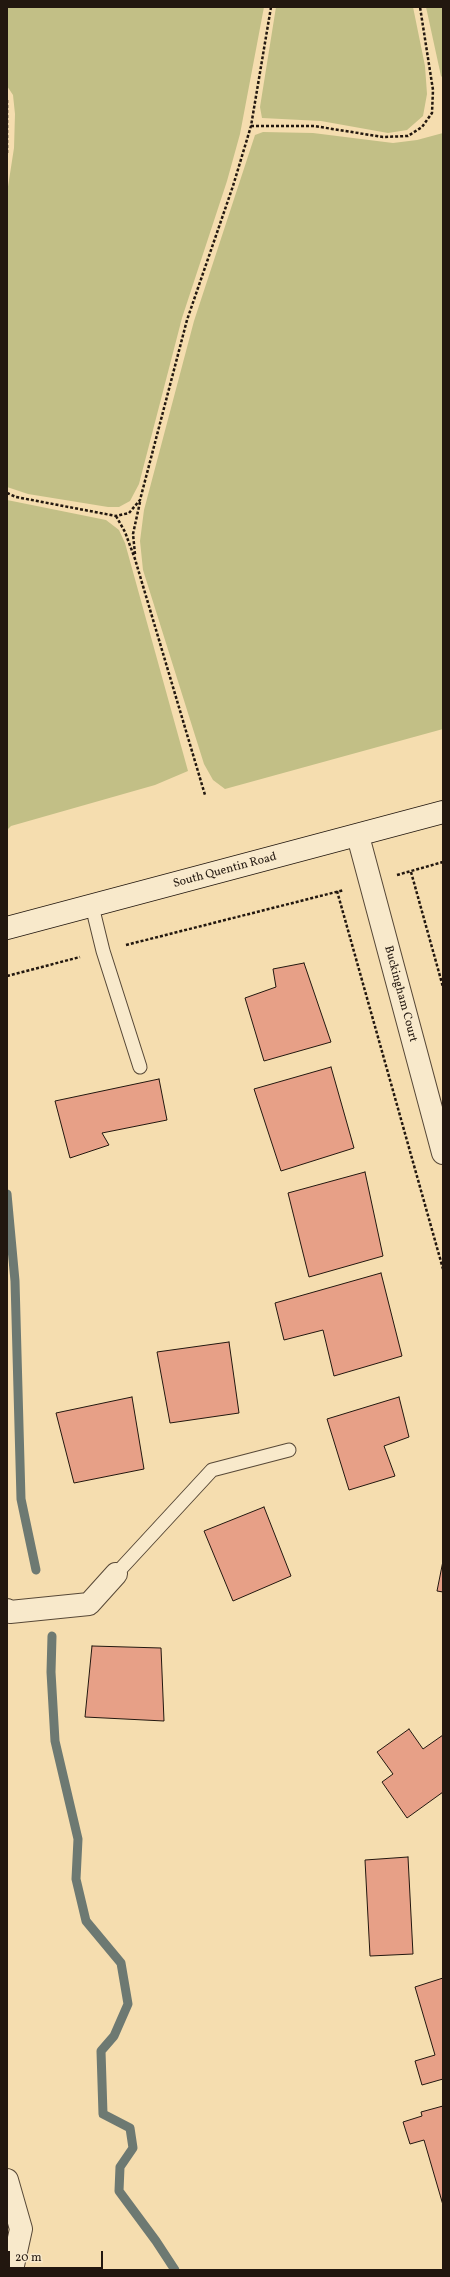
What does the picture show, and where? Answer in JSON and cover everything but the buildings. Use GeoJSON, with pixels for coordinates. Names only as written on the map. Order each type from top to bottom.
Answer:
{"type":"FeatureCollection","features":[{"type":"Feature","properties":{"kind":"street","name":"South Quentin Road"},"geometry":{"type":"LineString","coordinates":[[7,928],[358,836],[443,812]]}},
{"type":"Feature","properties":{"kind":"street","name":"Buckingham Court"},"geometry":{"type":"LineString","coordinates":[[358,836],[370,883],[436,1105],[443,1152]]}},
{"type":"Feature","properties":{"kind":"street"},"geometry":{"type":"LineString","coordinates":[[7,1610],[10,1612],[89,1604],[116,1574]]}},
{"type":"Feature","properties":{"kind":"street"},"geometry":{"type":"LineString","coordinates":[[7,2180],[21,2229],[12,2270]]}},
{"type":"Feature","properties":{"kind":"lane"},"geometry":{"type":"LineString","coordinates":[[92,906],[103,951],[140,1067]]}},
{"type":"Feature","properties":{"kind":"lane"},"geometry":{"type":"LineString","coordinates":[[116,1574],[212,1470],[289,1450]]}},
{"type":"Feature","properties":{"kind":"path"},"geometry":{"type":"LineString","coordinates":[[135,559],[133,534],[140,500],[187,320],[234,186],[251,126],[271,7]]}},
{"type":"Feature","properties":{"kind":"path"},"geometry":{"type":"LineString","coordinates":[[251,126],[314,126],[383,137],[408,136],[422,127],[432,113],[433,90],[420,7]]}},
{"type":"Feature","properties":{"kind":"path"},"geometry":{"type":"LineString","coordinates":[[7,100],[7,154]]}},
{"type":"Feature","properties":{"kind":"path"},"geometry":{"type":"LineString","coordinates":[[7,493],[16,497],[116,516],[129,513],[140,500]]}},
{"type":"Feature","properties":{"kind":"path"},"geometry":{"type":"LineString","coordinates":[[116,516],[125,532],[135,559],[205,795]]}},
{"type":"Feature","properties":{"kind":"path"},"geometry":{"type":"LineString","coordinates":[[7,976],[370,883],[443,862]]}},
{"type":"Feature","properties":{"kind":"path"},"geometry":{"type":"LineString","coordinates":[[410,872],[443,987]]}},
{"type":"Feature","properties":{"kind":"path"},"geometry":{"type":"LineString","coordinates":[[337,891],[443,1269]]}},
{"type":"Feature","properties":{"kind":"shaded area"},"geometry":{"type":"Polygon","coordinates":[[[7,7],[264,7],[240,134],[227,181],[182,318],[139,484],[130,501],[119,507],[108,507],[28,494],[7,487],[7,193],[14,148],[15,114],[13,95],[7,86],[7,7]]]}},
{"type":"Feature","properties":{"kind":"shaded area"},"geometry":{"type":"Polygon","coordinates":[[[276,7],[413,7],[425,66],[427,94],[423,116],[407,130],[388,133],[321,121],[262,118],[260,107],[276,7]]]}},
{"type":"Feature","properties":{"kind":"shaded area"},"geometry":{"type":"Polygon","coordinates":[[[426,7],[443,7],[443,78],[441,76],[426,7]]]}},
{"type":"Feature","properties":{"kind":"shaded area"},"geometry":{"type":"Polygon","coordinates":[[[263,132],[313,133],[393,143],[417,140],[443,133],[443,729],[225,789],[213,780],[204,764],[143,570],[140,541],[144,510],[194,321],[255,135],[263,132]]]}},
{"type":"Feature","properties":{"kind":"shaded area"},"geometry":{"type":"Polygon","coordinates":[[[7,500],[106,520],[119,530],[125,543],[188,771],[155,785],[11,826],[7,830],[7,500]]]}},
{"type":"Feature","properties":{"kind":"waterway"},"geometry":{"type":"LineString","coordinates":[[7,1194],[15,1281],[21,1499],[36,1570]]}},
{"type":"Feature","properties":{"kind":"waterway"},"geometry":{"type":"LineString","coordinates":[[52,1636],[51,1672],[55,1741],[78,1839],[76,1879],[86,1921],[121,1963],[128,2004],[114,2036],[101,2051],[103,2114],[130,2128],[133,2148],[120,2167],[119,2191],[156,2241],[175,2270]]}}]}
